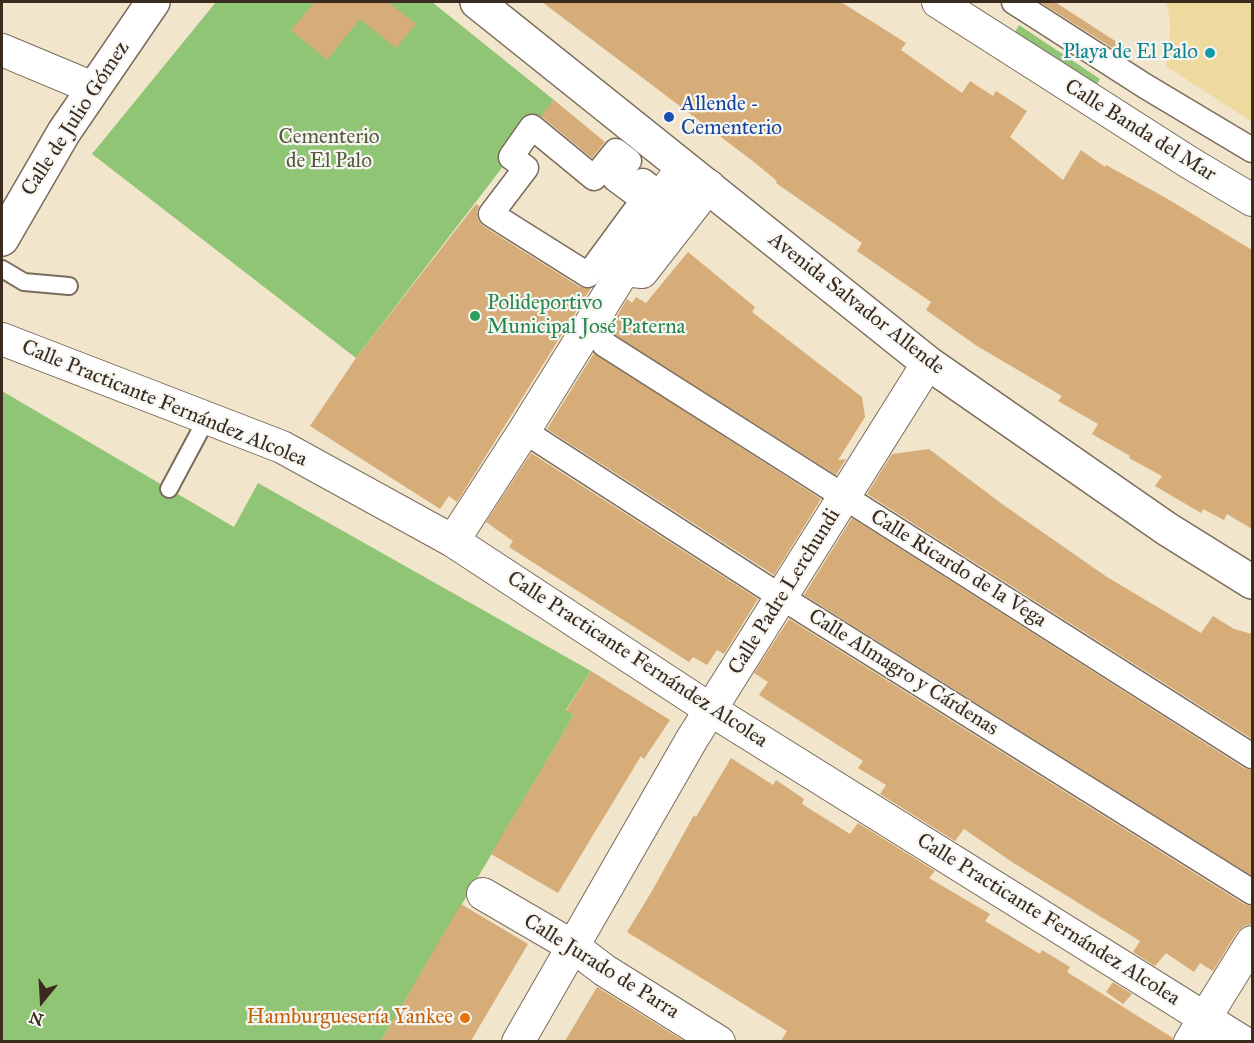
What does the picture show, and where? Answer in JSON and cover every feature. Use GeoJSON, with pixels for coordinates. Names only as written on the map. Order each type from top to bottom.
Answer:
{"type":"FeatureCollection","features":[{"type":"Feature","properties":{"kind":"main road","name":"Calle de Julio Gómez"},"geometry":{"type":"LineString","coordinates":[[2,238],[64,132],[153,2]]}},
{"type":"Feature","properties":{"kind":"main road","name":"Avenida Salvador Allende"},"geometry":{"type":"LineString","coordinates":[[477,2],[928,363],[1167,529],[1252,582]]}},
{"type":"Feature","properties":{"kind":"street","name":"Calle Banda del Mar"},"geometry":{"type":"LineString","coordinates":[[938,2],[1180,157],[1252,200]]}},
{"type":"Feature","properties":{"kind":"street","name":"Calle Banda del Mar"},"geometry":{"type":"LineString","coordinates":[[1014,2],[1145,86],[1252,150]]}},
{"type":"Feature","properties":{"kind":"street"},"geometry":{"type":"LineString","coordinates":[[2,50],[93,88]]}},
{"type":"Feature","properties":{"kind":"street"},"geometry":{"type":"LineString","coordinates":[[532,127],[594,178],[616,151],[629,161],[615,179],[634,193],[643,181],[652,188],[588,275],[491,214],[526,168],[511,157],[532,127]]}},
{"type":"Feature","properties":{"kind":"street"},"geometry":{"type":"LineString","coordinates":[[624,270],[618,255],[683,167]]}},
{"type":"Feature","properties":{"kind":"street"},"geometry":{"type":"LineString","coordinates":[[624,270],[642,272],[709,186]]}},
{"type":"Feature","properties":{"kind":"street"},"geometry":{"type":"LineString","coordinates":[[453,541],[624,270]]}},
{"type":"Feature","properties":{"kind":"street","name":"Calle Practicante Fernández Alcolea"},"geometry":{"type":"LineString","coordinates":[[2,339],[282,447],[453,541],[1198,1030],[1243,1041]]}},
{"type":"Feature","properties":{"kind":"street","name":"Calle Ricardo de la Vega"},"geometry":{"type":"LineString","coordinates":[[604,344],[1252,756]]}},
{"type":"Feature","properties":{"kind":"street","name":"Calle Padre Lerchundi"},"geometry":{"type":"LineString","coordinates":[[518,1041],[692,739],[928,363]]}},
{"type":"Feature","properties":{"kind":"street","name":"Calle Almagro y Cárdenas"},"geometry":{"type":"LineString","coordinates":[[524,431],[782,597],[1252,892]]}},
{"type":"Feature","properties":{"kind":"street","name":"Calle Jurado de Parra"},"geometry":{"type":"LineString","coordinates":[[483,894],[574,947],[604,970],[719,1041]]}},
{"type":"Feature","properties":{"kind":"street"},"geometry":{"type":"LineString","coordinates":[[1198,1030],[1252,942]]}},
{"type":"Feature","properties":{"kind":"lane"},"geometry":{"type":"LineString","coordinates":[[2,269],[24,282],[69,286]]}},
{"type":"Feature","properties":{"kind":"lane"},"geometry":{"type":"LineString","coordinates":[[169,489],[207,418]]}},
{"type":"Feature","properties":{"kind":"green space","name":"Cementerio de El Palo"},"geometry":{"type":"Polygon","coordinates":[[[216,2],[432,2],[554,100],[356,358],[92,154],[216,2]]]}},
{"type":"Feature","properties":{"kind":"green space"},"geometry":{"type":"Polygon","coordinates":[[[1019,25],[1100,79],[1096,86],[1015,32],[1019,25]]]}},
{"type":"Feature","properties":{"kind":"green space"},"geometry":{"type":"Polygon","coordinates":[[[2,391],[234,527],[258,483],[591,671],[566,710],[574,715],[381,1041],[2,1041],[2,391]]]}},
{"type":"Feature","properties":{"kind":"sand","name":"Playa de El Palo"},"geometry":{"type":"Polygon","coordinates":[[[1165,2],[1252,2],[1252,122],[1166,66],[1170,25],[1165,2]]]}},
{"type":"Feature","properties":{"kind":"building"},"geometry":{"type":"Polygon","coordinates":[[[315,2],[388,2],[416,24],[396,48],[360,19],[327,60],[291,30],[315,2]]]}},
{"type":"Feature","properties":{"kind":"building"},"geometry":{"type":"Polygon","coordinates":[[[542,2],[841,2],[906,43],[901,50],[962,93],[970,81],[993,96],[996,91],[1027,111],[1010,137],[1063,180],[1081,150],[1105,167],[1106,165],[1166,198],[1252,250],[1252,529],[1227,514],[1224,520],[1203,509],[1201,513],[1155,486],[1162,476],[1092,434],[1098,424],[1058,401],[1062,396],[977,346],[926,310],[931,302],[857,251],[862,243],[776,183],[777,181],[754,162],[542,2]]]}},
{"type":"Feature","properties":{"kind":"building"},"geometry":{"type":"Polygon","coordinates":[[[1040,2],[1055,2],[1129,50],[1125,56],[1040,2]]]}},
{"type":"Feature","properties":{"kind":"building"},"geometry":{"type":"Polygon","coordinates":[[[554,100],[605,142],[592,158],[541,116],[554,100]]]}},
{"type":"Feature","properties":{"kind":"building","name":"Polideportivo Municipal José Paterna"},"geometry":{"type":"Polygon","coordinates":[[[476,204],[479,206],[478,220],[483,226],[580,287],[591,288],[457,502],[449,496],[440,509],[310,426],[356,358],[476,204]]]}},
{"type":"Feature","properties":{"kind":"building"},"geometry":{"type":"Polygon","coordinates":[[[688,252],[755,307],[752,312],[862,397],[865,417],[838,460],[846,459],[836,475],[608,331],[627,299],[632,303],[636,297],[646,303],[688,252]]]}},
{"type":"Feature","properties":{"kind":"building"},"geometry":{"type":"Polygon","coordinates":[[[594,353],[821,499],[774,575],[547,429],[594,353]]]}},
{"type":"Feature","properties":{"kind":"building"},"geometry":{"type":"Polygon","coordinates":[[[929,449],[1002,504],[1107,577],[1201,633],[1213,616],[1234,629],[1252,634],[1252,739],[867,494],[892,454],[929,449]]]}},
{"type":"Feature","properties":{"kind":"building"},"geometry":{"type":"Polygon","coordinates":[[[531,453],[758,599],[724,654],[717,650],[707,665],[693,657],[689,662],[509,547],[513,541],[486,522],[531,453]]]}},
{"type":"Feature","properties":{"kind":"building"},"geometry":{"type":"Polygon","coordinates":[[[852,518],[1244,768],[1252,770],[1252,876],[804,595],[852,518]]]}},
{"type":"Feature","properties":{"kind":"building"},"geometry":{"type":"Polygon","coordinates":[[[789,619],[1244,904],[1252,906],[1252,924],[1244,926],[1237,932],[1213,971],[1200,963],[1194,972],[1166,953],[1155,966],[1133,952],[1140,941],[1012,862],[964,829],[955,841],[880,794],[886,785],[858,768],[863,761],[759,695],[768,682],[754,673],[789,619]]]}},
{"type":"Feature","properties":{"kind":"building"},"geometry":{"type":"Polygon","coordinates":[[[591,671],[670,720],[644,759],[641,756],[558,893],[491,854],[574,715],[566,711],[591,671]]]}},
{"type":"Feature","properties":{"kind":"building"},"geometry":{"type":"Polygon","coordinates":[[[731,758],[773,785],[776,780],[804,799],[802,804],[850,834],[858,823],[935,871],[929,878],[990,914],[985,921],[1040,954],[1042,950],[1070,967],[1067,972],[1173,1038],[1172,1041],[781,1041],[787,1031],[627,932],[694,815],[696,817],[731,758]]]}},
{"type":"Feature","properties":{"kind":"building"},"geometry":{"type":"Polygon","coordinates":[[[461,904],[528,944],[471,1041],[381,1041],[461,904]]]}},
{"type":"Feature","properties":{"kind":"building"},"geometry":{"type":"Polygon","coordinates":[[[1113,982],[1132,994],[1123,1004],[1106,992],[1113,982]]]}},
{"type":"Feature","properties":{"kind":"building"},"geometry":{"type":"Polygon","coordinates":[[[597,987],[618,1000],[684,1041],[565,1041],[597,987]]]}},
{"type":"Feature","properties":{"kind":"place","name":"Playa de El Palo"},"geometry":{"type":"Point","coordinates":[1210,53]}},
{"type":"Feature","properties":{"kind":"place","name":"Allende - Cementerio"},"geometry":{"type":"Point","coordinates":[669,117]}},
{"type":"Feature","properties":{"kind":"place","name":"Polideportivo Municipal José Paterna"},"geometry":{"type":"Point","coordinates":[475,316]}},
{"type":"Feature","properties":{"kind":"place","name":"Hamburguesería Yankee"},"geometry":{"type":"Point","coordinates":[465,1018]}}]}
